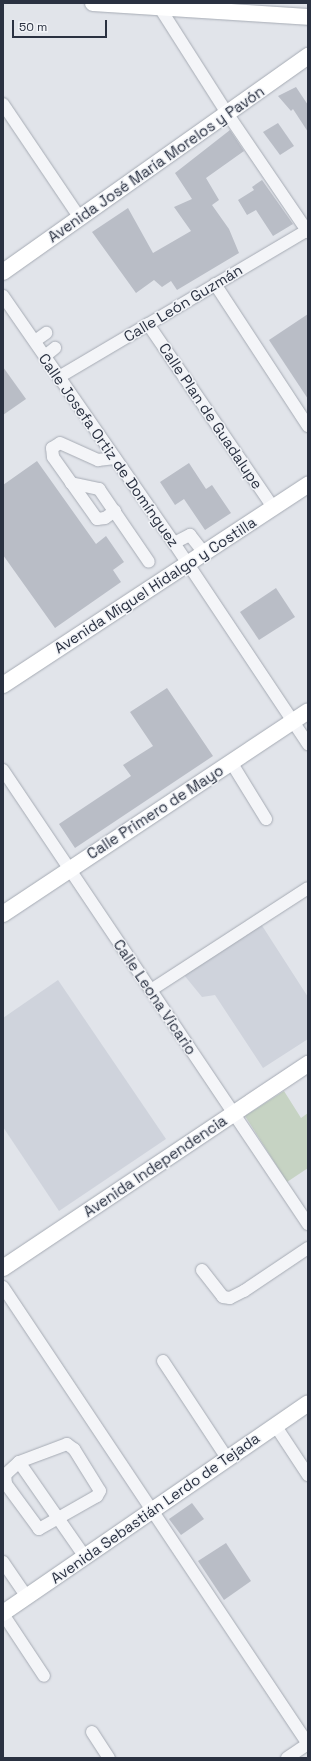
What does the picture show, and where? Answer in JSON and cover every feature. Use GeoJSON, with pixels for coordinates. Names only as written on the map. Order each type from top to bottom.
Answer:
{"type":"FeatureCollection","features":[{"type":"Feature","properties":{"kind":"main road"},"geometry":{"type":"LineString","coordinates":[[93,3],[160,8],[204,7],[308,17]]}},
{"type":"Feature","properties":{"kind":"main road","name":"Avenida José María Morelos y Pavón"},"geometry":{"type":"LineString","coordinates":[[3,272],[308,56]]}},
{"type":"Feature","properties":{"kind":"main road","name":"Avenida Miguel Hidalgo y Costilla"},"geometry":{"type":"LineString","coordinates":[[3,685],[308,485]]}},
{"type":"Feature","properties":{"kind":"main road","name":"Calle Primero de Mayo"},"geometry":{"type":"LineString","coordinates":[[3,914],[308,711]]}},
{"type":"Feature","properties":{"kind":"main road","name":"Avenida Independencia"},"geometry":{"type":"LineString","coordinates":[[3,1268],[308,1064]]}},
{"type":"Feature","properties":{"kind":"main road","name":"Avenida Sebastián Lerdo de Tejada"},"geometry":{"type":"LineString","coordinates":[[3,1613],[308,1403]]}},
{"type":"Feature","properties":{"kind":"street"},"geometry":{"type":"LineString","coordinates":[[160,8],[227,113],[308,231]]}},
{"type":"Feature","properties":{"kind":"street"},"geometry":{"type":"LineString","coordinates":[[3,104],[80,218]]}},
{"type":"Feature","properties":{"kind":"street","name":"Calle León Guzmán"},"geometry":{"type":"LineString","coordinates":[[59,377],[215,284],[308,231]]}},
{"type":"Feature","properties":{"kind":"street"},"geometry":{"type":"LineString","coordinates":[[215,284],[308,426]]}},
{"type":"Feature","properties":{"kind":"street","name":"Calle Josefa Ortiz de Domínguez"},"geometry":{"type":"LineString","coordinates":[[3,296],[188,563],[308,744]]}},
{"type":"Feature","properties":{"kind":"street","name":"Calle Plan de Guadalupe"},"geometry":{"type":"LineString","coordinates":[[148,324],[273,507]]}},
{"type":"Feature","properties":{"kind":"street"},"geometry":{"type":"LineString","coordinates":[[35,341],[46,333]]}},
{"type":"Feature","properties":{"kind":"street"},"geometry":{"type":"LineString","coordinates":[[45,356],[56,348]]}},
{"type":"Feature","properties":{"kind":"street"},"geometry":{"type":"LineString","coordinates":[[114,511],[106,518],[97,519],[51,455],[52,448],[56,444],[65,444],[98,460],[115,458]]}},
{"type":"Feature","properties":{"kind":"street"},"geometry":{"type":"LineString","coordinates":[[71,483],[98,489],[149,562]]}},
{"type":"Feature","properties":{"kind":"street"},"geometry":{"type":"LineString","coordinates":[[174,543],[190,535],[204,552]]}},
{"type":"Feature","properties":{"kind":"street"},"geometry":{"type":"LineString","coordinates":[[231,762],[266,819]]}},
{"type":"Feature","properties":{"kind":"street","name":"Calle Leona Vicario"},"geometry":{"type":"LineString","coordinates":[[3,770],[308,1224]]}},
{"type":"Feature","properties":{"kind":"street"},"geometry":{"type":"LineString","coordinates":[[151,990],[308,888]]}},
{"type":"Feature","properties":{"kind":"street"},"geometry":{"type":"LineString","coordinates":[[202,1270],[223,1297],[230,1298],[244,1292],[308,1248]]}},
{"type":"Feature","properties":{"kind":"street"},"geometry":{"type":"LineString","coordinates":[[3,1286],[308,1744],[287,1758]]}},
{"type":"Feature","properties":{"kind":"street"},"geometry":{"type":"LineString","coordinates":[[163,1361],[227,1458]]}},
{"type":"Feature","properties":{"kind":"street"},"geometry":{"type":"LineString","coordinates":[[274,1425],[308,1475]]}},
{"type":"Feature","properties":{"kind":"street"},"geometry":{"type":"LineString","coordinates":[[67,1444],[81,1460],[100,1492],[97,1496],[59,1520],[39,1530],[5,1480],[8,1471],[19,1462],[67,1444]]}},
{"type":"Feature","properties":{"kind":"street"},"geometry":{"type":"LineString","coordinates":[[19,1462],[84,1557]]}},
{"type":"Feature","properties":{"kind":"street"},"geometry":{"type":"LineString","coordinates":[[3,1562],[27,1597]]}},
{"type":"Feature","properties":{"kind":"street"},"geometry":{"type":"LineString","coordinates":[[3,1613],[44,1676]]}},
{"type":"Feature","properties":{"kind":"street"},"geometry":{"type":"LineString","coordinates":[[92,1732],[109,1758]]}},
{"type":"Feature","properties":{"kind":"shaded area"},"geometry":{"type":"Polygon","coordinates":[[[261,924],[308,997],[308,1039],[263,1068],[215,995],[202,997],[184,975],[261,924]]]}},
{"type":"Feature","properties":{"kind":"shaded area"},"geometry":{"type":"Polygon","coordinates":[[[58,980],[166,1139],[59,1211],[3,1127],[3,1018],[58,980]]]}},
{"type":"Feature","properties":{"kind":"green space"},"geometry":{"type":"Polygon","coordinates":[[[284,1091],[301,1118],[308,1113],[308,1168],[287,1182],[245,1116],[284,1091]]]}},
{"type":"Feature","properties":{"kind":"building"},"geometry":{"type":"Polygon","coordinates":[[[296,87],[308,105],[308,132],[293,109],[291,111],[278,96],[296,87]]]}},
{"type":"Feature","properties":{"kind":"building"},"geometry":{"type":"Polygon","coordinates":[[[278,123],[294,146],[280,155],[263,132],[278,123]]]}},
{"type":"Feature","properties":{"kind":"building"},"geometry":{"type":"Polygon","coordinates":[[[230,130],[244,151],[206,178],[219,200],[212,205],[229,229],[239,253],[177,290],[171,281],[162,287],[154,280],[136,293],[92,232],[128,208],[153,253],[191,231],[174,207],[192,199],[175,173],[230,130]]]}},
{"type":"Feature","properties":{"kind":"building"},"geometry":{"type":"Polygon","coordinates":[[[262,180],[293,224],[273,236],[256,210],[247,215],[238,200],[254,190],[252,187],[262,180]]]}},
{"type":"Feature","properties":{"kind":"building"},"geometry":{"type":"Polygon","coordinates":[[[308,314],[308,399],[269,340],[308,314]]]}},
{"type":"Feature","properties":{"kind":"building"},"geometry":{"type":"Polygon","coordinates":[[[3,367],[26,399],[3,415],[3,367]]]}},
{"type":"Feature","properties":{"kind":"building"},"geometry":{"type":"Polygon","coordinates":[[[37,461],[96,544],[106,536],[124,562],[113,570],[121,582],[55,628],[3,555],[3,485],[37,461]]]}},
{"type":"Feature","properties":{"kind":"building"},"geometry":{"type":"Polygon","coordinates":[[[189,463],[206,489],[212,485],[231,513],[205,530],[184,499],[175,505],[160,482],[189,463]]]}},
{"type":"Feature","properties":{"kind":"building"},"geometry":{"type":"Polygon","coordinates":[[[276,588],[295,617],[259,640],[240,612],[276,588]]]}},
{"type":"Feature","properties":{"kind":"building"},"geometry":{"type":"Polygon","coordinates":[[[167,688],[213,756],[75,848],[59,824],[131,776],[123,765],[153,746],[130,712],[167,688]]]}},
{"type":"Feature","properties":{"kind":"building"},"geometry":{"type":"Polygon","coordinates":[[[192,1503],[204,1519],[181,1535],[169,1519],[192,1503]]]}},
{"type":"Feature","properties":{"kind":"building"},"geometry":{"type":"Polygon","coordinates":[[[226,1543],[251,1581],[224,1600],[198,1561],[226,1543]]]}}]}
